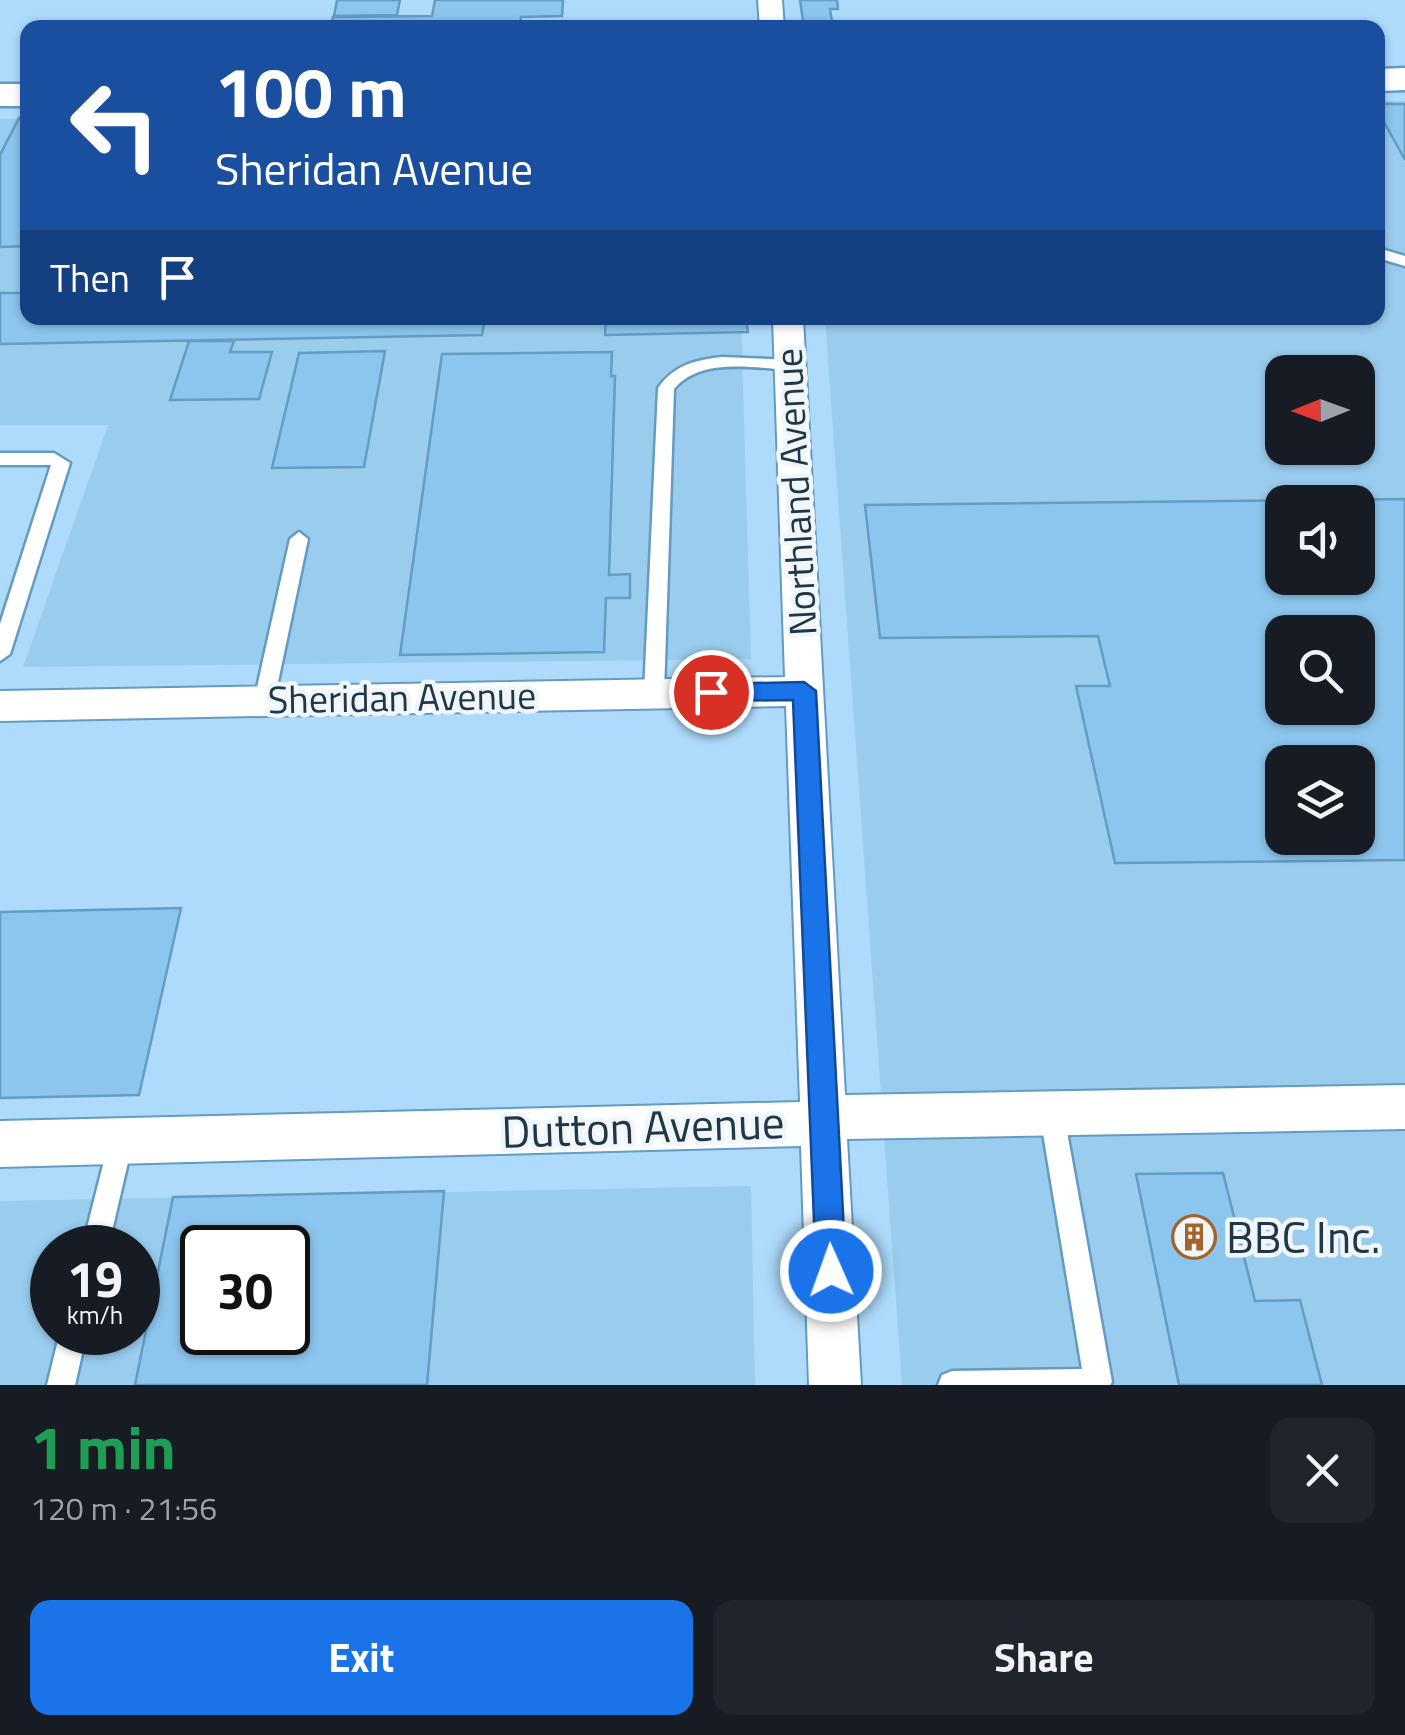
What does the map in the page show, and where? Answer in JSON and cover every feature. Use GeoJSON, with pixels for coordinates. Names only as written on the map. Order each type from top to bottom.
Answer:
{"type":"FeatureCollection","features":[{"type":"Feature","properties":{"kind":"street","name":"Northland Avenue"},"geometry":{"type":"LineString","coordinates":[[788,325],[835,1385]]}},
{"type":"Feature","properties":{"kind":"street","name":"Sheridan Avenue"},"geometry":{"type":"LineString","coordinates":[[0,706],[804,691]]}},
{"type":"Feature","properties":{"kind":"street","name":"Dutton Avenue"},"geometry":{"type":"LineString","coordinates":[[0,1144],[778,1126],[868,1114],[1052,1115],[1405,1107]]}},
{"type":"Feature","properties":{"kind":"lane"},"geometry":{"type":"LineString","coordinates":[[654,694],[666,388],[684,371],[702,367],[790,365]]}},
{"type":"Feature","properties":{"kind":"lane"},"geometry":{"type":"LineString","coordinates":[[0,459],[54,459],[62,463],[0,654]]}},
{"type":"Feature","properties":{"kind":"lane"},"geometry":{"type":"LineString","coordinates":[[264,701],[298,539]]}},
{"type":"Feature","properties":{"kind":"lane"},"geometry":{"type":"LineString","coordinates":[[952,1385],[1098,1382],[1052,1115]]}},
{"type":"Feature","properties":{"kind":"lane"},"geometry":{"type":"LineString","coordinates":[[101,1225],[121,1141]]}},
{"type":"Feature","properties":{"kind":"lane"},"geometry":{"type":"LineString","coordinates":[[61,1385],[68,1355]]}},
{"type":"Feature","properties":{"kind":"shaded area"},"geometry":{"type":"Polygon","coordinates":[[[1385,101],[1405,101],[1405,1385],[902,1385],[826,325],[1385,325],[1385,101]]]}},
{"type":"Feature","properties":{"kind":"shaded area"},"geometry":{"type":"Polygon","coordinates":[[[0,119],[20,119],[20,325],[741,325],[751,659],[23,667],[108,425],[0,425],[0,119]]]}},
{"type":"Feature","properties":{"kind":"shaded area"},"geometry":{"type":"Polygon","coordinates":[[[751,1186],[755,1385],[0,1385],[0,1201],[751,1186]]]}},
{"type":"Feature","properties":{"kind":"building"},"geometry":{"type":"Polygon","coordinates":[[[337,0],[400,0],[397,15],[334,16],[337,0]]]}},
{"type":"Feature","properties":{"kind":"building"},"geometry":{"type":"Polygon","coordinates":[[[435,0],[563,0],[562,16],[521,20],[332,20],[432,16],[435,0]]]}},
{"type":"Feature","properties":{"kind":"building"},"geometry":{"type":"Polygon","coordinates":[[[800,0],[837,0],[838,9],[830,9],[832,20],[803,20],[800,0]]]}},
{"type":"Feature","properties":{"kind":"building"},"geometry":{"type":"Polygon","coordinates":[[[1385,104],[1405,104],[1405,160],[1385,124],[1385,104]]]}},
{"type":"Feature","properties":{"kind":"building"},"geometry":{"type":"Polygon","coordinates":[[[19,118],[20,246],[0,247],[0,155],[19,118]]]}},
{"type":"Feature","properties":{"kind":"building"},"geometry":{"type":"Polygon","coordinates":[[[0,293],[20,293],[20,325],[484,325],[482,335],[0,344],[0,293]]]}},
{"type":"Feature","properties":{"kind":"building"},"geometry":{"type":"Polygon","coordinates":[[[606,325],[747,325],[748,332],[605,335],[606,325]]]}},
{"type":"Feature","properties":{"kind":"building"},"geometry":{"type":"Polygon","coordinates":[[[189,341],[234,341],[230,352],[272,352],[259,399],[170,400],[189,341]]]}},
{"type":"Feature","properties":{"kind":"building"},"geometry":{"type":"Polygon","coordinates":[[[385,351],[364,467],[272,468],[299,353],[385,351]]]}},
{"type":"Feature","properties":{"kind":"building"},"geometry":{"type":"Polygon","coordinates":[[[612,352],[611,376],[615,376],[609,575],[630,574],[630,598],[606,598],[604,652],[400,655],[442,354],[612,352]]]}},
{"type":"Feature","properties":{"kind":"building"},"geometry":{"type":"Polygon","coordinates":[[[1375,499],[1405,499],[1405,860],[1115,863],[1076,686],[1110,686],[1098,636],[880,638],[865,505],[1265,501],[1265,595],[1375,595],[1375,499]]]}},
{"type":"Feature","properties":{"kind":"building"},"geometry":{"type":"Polygon","coordinates":[[[181,908],[139,1095],[0,1098],[0,912],[181,908]]]}},
{"type":"Feature","properties":{"kind":"building","name":"BBC Inc."},"geometry":{"type":"Polygon","coordinates":[[[1223,1173],[1255,1301],[1300,1300],[1322,1385],[1179,1385],[1136,1174],[1223,1173]]]}},
{"type":"Feature","properties":{"kind":"building"},"geometry":{"type":"Polygon","coordinates":[[[444,1191],[427,1385],[135,1385],[141,1355],[160,1355],[160,1261],[173,1197],[444,1191]]]}},
{"type":"Feature","properties":{"kind":"place","name":"BBC Inc."},"geometry":{"type":"Point","coordinates":[1194,1237]}},
{"type":"Feature","properties":{"kind":"route"},"geometry":{"type":"LineString","coordinates":[[711,692],[804,691],[831,1271]]}}]}
